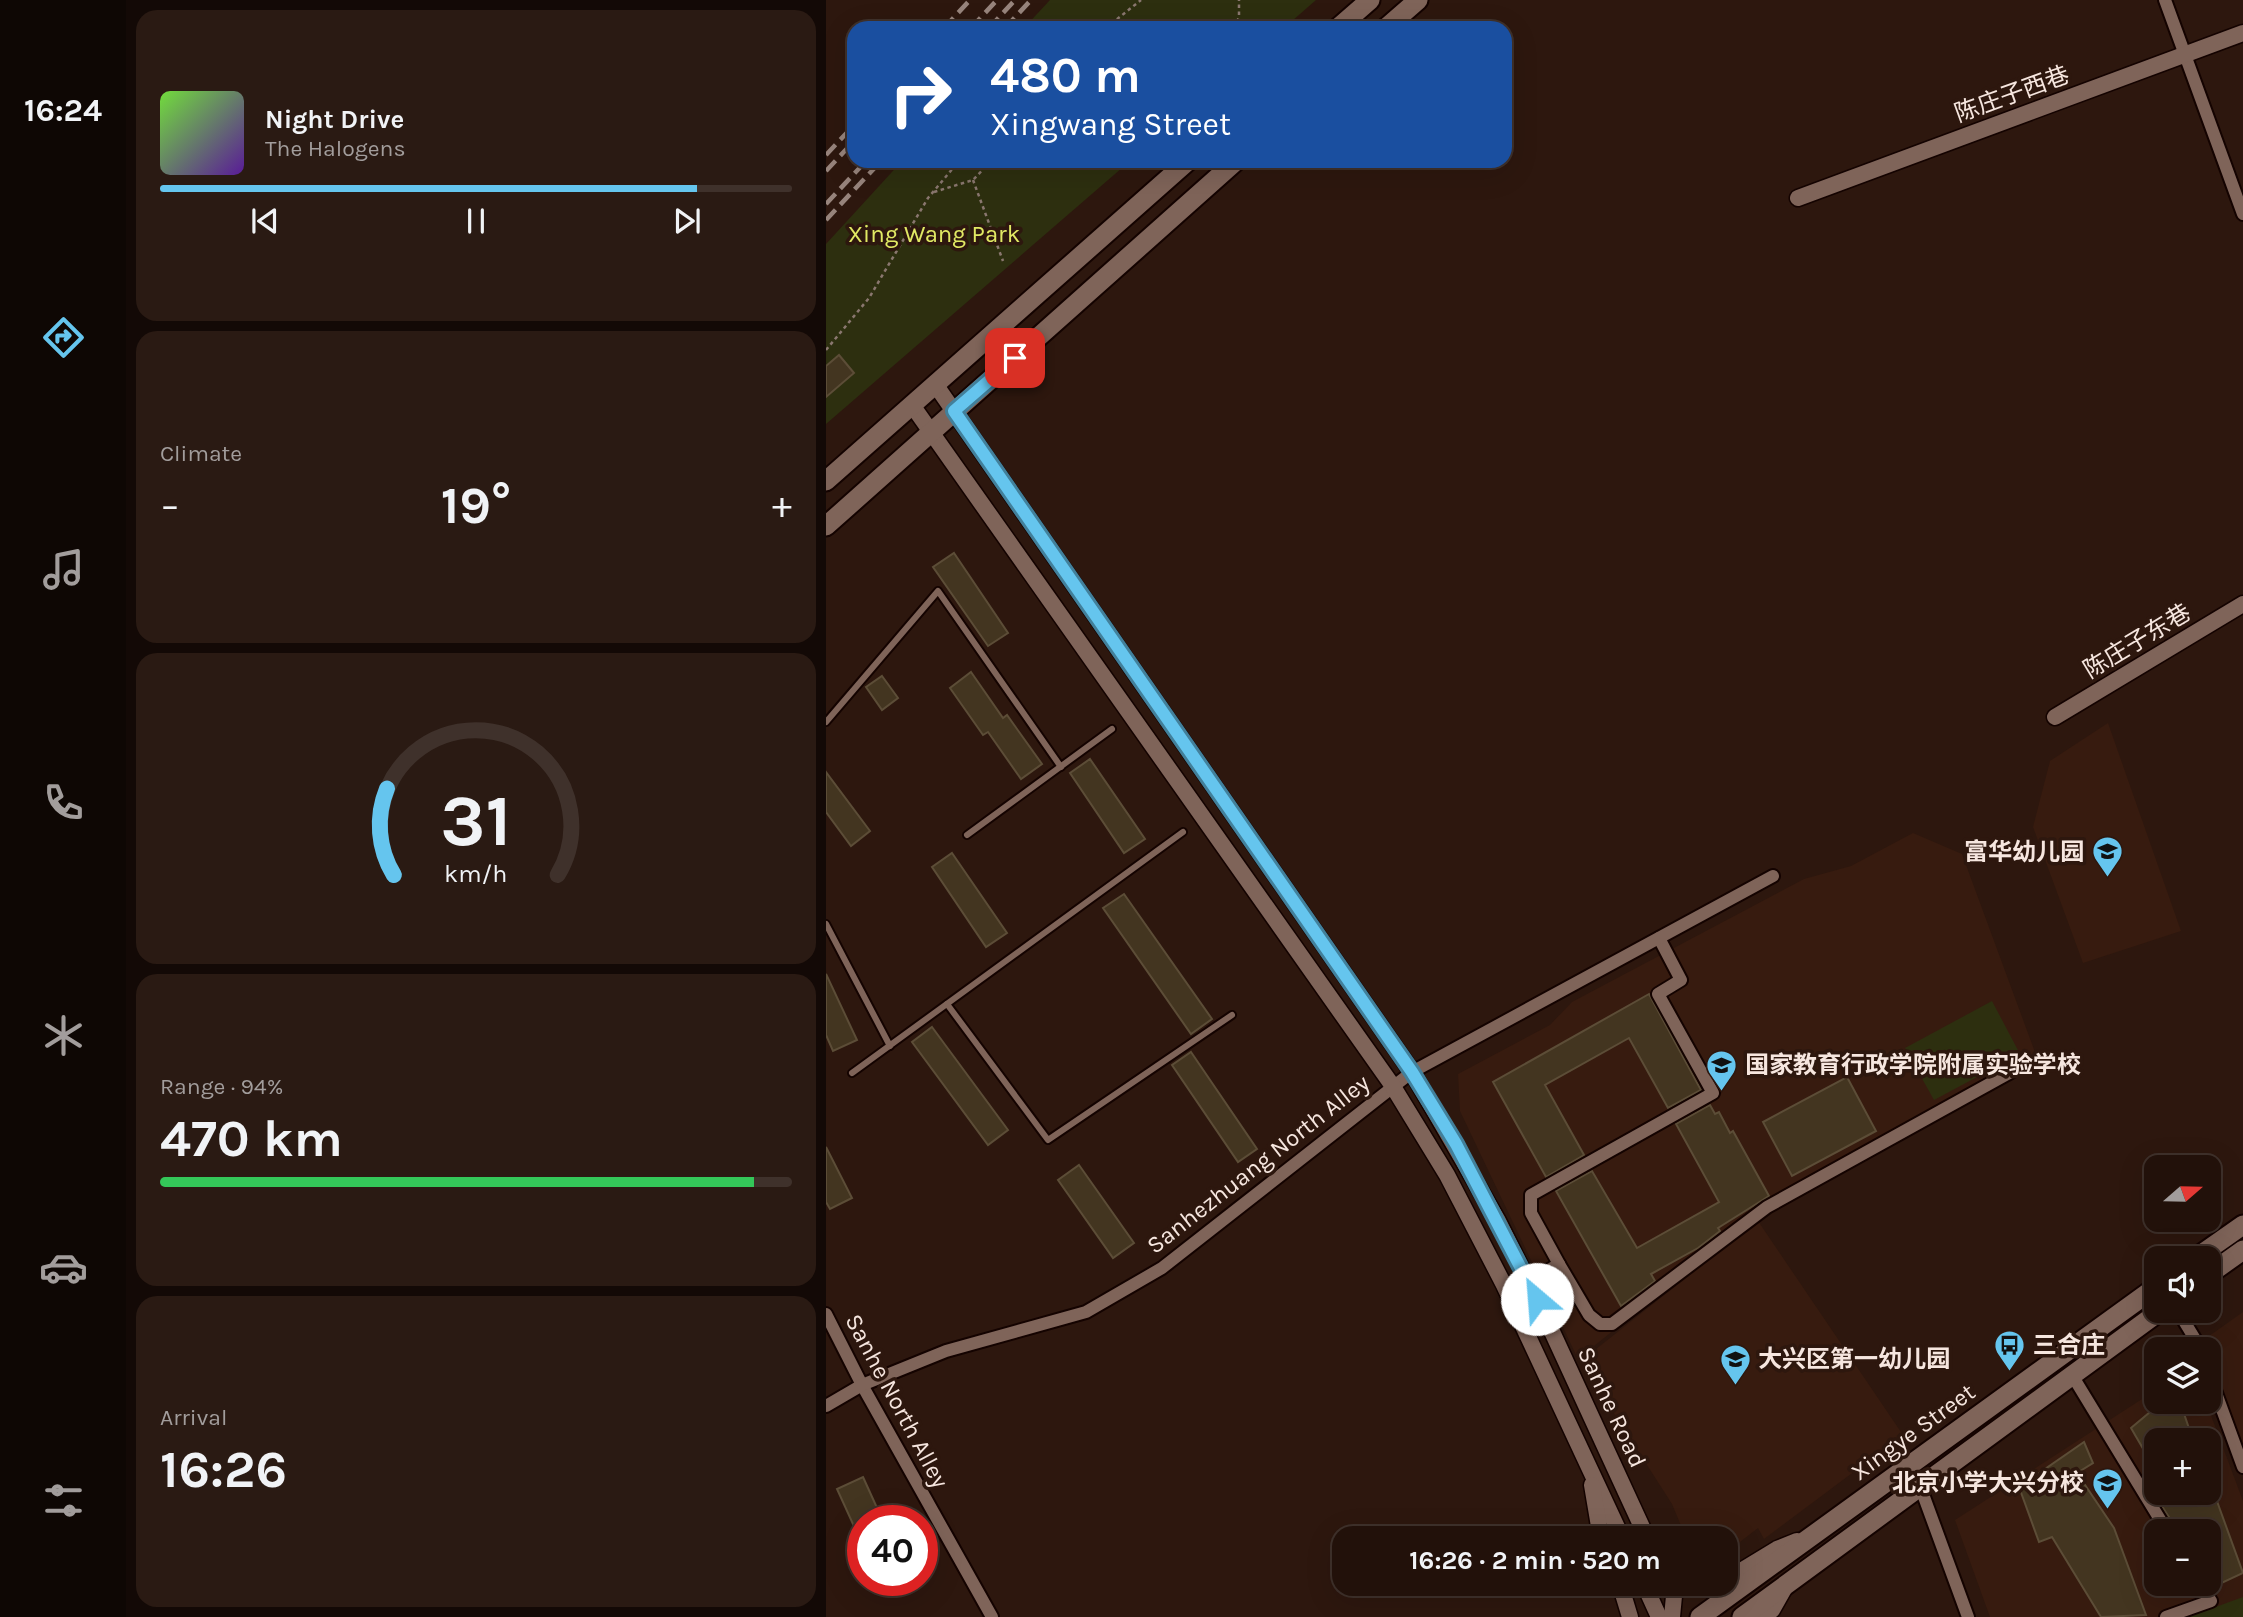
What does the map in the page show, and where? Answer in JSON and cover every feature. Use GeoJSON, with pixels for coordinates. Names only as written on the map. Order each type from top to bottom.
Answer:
{"type":"FeatureCollection","features":[{"type":"Feature","properties":{"kind":"main road"},"geometry":{"type":"LineString","coordinates":[[1346,21],[1370,0]]}},
{"type":"Feature","properties":{"kind":"main road"},"geometry":{"type":"LineString","coordinates":[[1394,21],[1418,0]]}},
{"type":"Feature","properties":{"kind":"main road"},"geometry":{"type":"LineString","coordinates":[[826,481],[1180,168]]}},
{"type":"Feature","properties":{"kind":"main road"},"geometry":{"type":"LineString","coordinates":[[826,526],[1229,168]]}},
{"type":"Feature","properties":{"kind":"main road"},"geometry":{"type":"LineString","coordinates":[[2213,1246],[2243,1225]]}},
{"type":"Feature","properties":{"kind":"main road"},"geometry":{"type":"LineString","coordinates":[[2221,1266],[2243,1250]]}},
{"type":"Feature","properties":{"kind":"main road","name":"Xingye Street"},"geometry":{"type":"LineString","coordinates":[[1700,1617],[2144,1296]]}},
{"type":"Feature","properties":{"kind":"main road","name":"Xingye Street"},"geometry":{"type":"LineString","coordinates":[[1742,1617],[2144,1323]]}},
{"type":"Feature","properties":{"kind":"street"},"geometry":{"type":"LineString","coordinates":[[2165,0],[2243,214]]}},
{"type":"Feature","properties":{"kind":"street","name":"陈庄子西巷"},"geometry":{"type":"LineString","coordinates":[[1798,198],[2243,33]]}},
{"type":"Feature","properties":{"kind":"street","name":"Sanhe Road"},"geometry":{"type":"LineString","coordinates":[[934,384],[1412,1072],[1456,1144],[1529,1282],[1642,1526]]}},
{"type":"Feature","properties":{"kind":"street","name":"Sanhe Road"},"geometry":{"type":"LineString","coordinates":[[912,405],[1392,1085],[1447,1175],[1504,1285],[1616,1526]]}},
{"type":"Feature","properties":{"kind":"street","name":"陈庄子东巷"},"geometry":{"type":"LineString","coordinates":[[2055,717],[2243,604]]}},
{"type":"Feature","properties":{"kind":"street","name":"Sanhezhuang North Alley"},"geometry":{"type":"LineString","coordinates":[[826,1406],[862,1385],[946,1351],[1086,1312],[1120,1294],[1162,1268],[1392,1085],[1412,1072],[1773,876]]}},
{"type":"Feature","properties":{"kind":"street"},"geometry":{"type":"LineString","coordinates":[[1659,938],[1681,980],[1658,994],[1713,1093],[1531,1195],[1531,1213],[1589,1315],[1601,1324],[1612,1324],[1767,1207],[2020,1067]]}},
{"type":"Feature","properties":{"kind":"street"},"geometry":{"type":"LineString","coordinates":[[1529,1282],[1559,1264]]}},
{"type":"Feature","properties":{"kind":"street","name":"Sanhe North Alley"},"geometry":{"type":"LineString","coordinates":[[826,1314],[862,1385],[992,1617]]}},
{"type":"Feature","properties":{"kind":"street"},"geometry":{"type":"LineString","coordinates":[[2072,1375],[2160,1519]]}},
{"type":"Feature","properties":{"kind":"street"},"geometry":{"type":"LineString","coordinates":[[2221,1407],[2243,1467]]}},
{"type":"Feature","properties":{"kind":"street"},"geometry":{"type":"LineString","coordinates":[[1590,1469],[1598,1526]]}},
{"type":"Feature","properties":{"kind":"street"},"geometry":{"type":"LineString","coordinates":[[1920,1486],[1968,1617]]}},
{"type":"Feature","properties":{"kind":"street"},"geometry":{"type":"LineString","coordinates":[[1738,1573],[1777,1549],[1810,1537]]}},
{"type":"Feature","properties":{"kind":"street"},"geometry":{"type":"LineString","coordinates":[[1761,1617],[1772,1609],[1787,1584]]}},
{"type":"Feature","properties":{"kind":"street"},"geometry":{"type":"LineString","coordinates":[[1624,1596],[1630,1617]]}},
{"type":"Feature","properties":{"kind":"street"},"geometry":{"type":"LineString","coordinates":[[1649,1596],[1659,1617]]}},
{"type":"Feature","properties":{"kind":"street"},"geometry":{"type":"LineString","coordinates":[[1672,1617],[1674,1596]]}},
{"type":"Feature","properties":{"kind":"street"},"geometry":{"type":"LineString","coordinates":[[2166,1617],[2211,1601],[2208,1596]]}},
{"type":"Feature","properties":{"kind":"lane"},"geometry":{"type":"LineString","coordinates":[[826,722],[938,591],[1061,767]]}},
{"type":"Feature","properties":{"kind":"lane"},"geometry":{"type":"LineString","coordinates":[[967,835],[1112,729]]}},
{"type":"Feature","properties":{"kind":"lane"},"geometry":{"type":"LineString","coordinates":[[852,1073],[1183,832]]}},
{"type":"Feature","properties":{"kind":"lane"},"geometry":{"type":"LineString","coordinates":[[826,924],[890,1046]]}},
{"type":"Feature","properties":{"kind":"lane"},"geometry":{"type":"LineString","coordinates":[[947,1004],[1048,1140],[1232,1016]]}},
{"type":"Feature","properties":{"kind":"path"},"geometry":{"type":"LineString","coordinates":[[1115,21],[1141,0]]}},
{"type":"Feature","properties":{"kind":"path"},"geometry":{"type":"LineString","coordinates":[[1237,21],[1239,0]]}},
{"type":"Feature","properties":{"kind":"path"},"geometry":{"type":"LineString","coordinates":[[826,350],[877,287],[932,193],[953,168]]}},
{"type":"Feature","properties":{"kind":"path"},"geometry":{"type":"LineString","coordinates":[[932,193],[973,180],[984,168]]}},
{"type":"Feature","properties":{"kind":"path"},"geometry":{"type":"LineString","coordinates":[[973,180],[1003,261]]}},
{"type":"Feature","properties":{"kind":"shaded area","name":"富华幼儿园"},"geometry":{"type":"Polygon","coordinates":[[[2108,723],[2181,931],[2083,963],[2033,827],[2050,761],[2108,723]]]}},
{"type":"Feature","properties":{"kind":"shaded area","name":"国家教育行政学院附属实验学校"},"geometry":{"type":"Polygon","coordinates":[[[1913,833],[1962,854],[2039,1063],[1760,1212],[1578,1359],[1460,1111],[1458,1074],[1550,1025],[1572,1002],[1804,879],[1851,866],[1913,833]]]}},
{"type":"Feature","properties":{"kind":"shaded area","name":"大兴区第一幼儿园"},"geometry":{"type":"Polygon","coordinates":[[[1758,1221],[1903,1435],[1764,1539],[1758,1528],[1738,1543],[1738,1526],[1681,1526],[1672,1504],[1615,1415],[1586,1357],[1758,1221]]]}},
{"type":"Feature","properties":{"kind":"shaded area"},"geometry":{"type":"Polygon","coordinates":[[[2243,1312],[2243,1447],[2221,1384],[2221,1337],[2208,1337],[2243,1312]]]}},
{"type":"Feature","properties":{"kind":"shaded area","name":"北京小学大兴分校"},"geometry":{"type":"Polygon","coordinates":[[[2144,1398],[2144,1414],[2210,1414],[2216,1428],[2144,1428],[2144,1505],[2221,1505],[2221,1442],[2243,1501],[2243,1617],[1990,1617],[1955,1520],[2144,1398]]]}},
{"type":"Feature","properties":{"kind":"green space"},"geometry":{"type":"Polygon","coordinates":[[[1050,0],[1316,0],[1292,21],[1030,21],[1050,0]]]}},
{"type":"Feature","properties":{"kind":"green space","name":"Xing Wang Park"},"geometry":{"type":"Polygon","coordinates":[[[896,168],[1122,168],[826,424],[826,244],[896,168]]]}},
{"type":"Feature","properties":{"kind":"green space"},"geometry":{"type":"Polygon","coordinates":[[[1992,1001],[2020,1054],[1934,1100],[1905,1048],[1992,1001]]]}},
{"type":"Feature","properties":{"kind":"green space"},"geometry":{"type":"Polygon","coordinates":[[[2243,1597],[2243,1617],[2188,1617],[2243,1597]]]}},
{"type":"Feature","properties":{"kind":"building"},"geometry":{"type":"Polygon","coordinates":[[[839,355],[854,373],[826,397],[826,366],[839,355]]]}},
{"type":"Feature","properties":{"kind":"building"},"geometry":{"type":"Polygon","coordinates":[[[954,553],[1008,633],[988,646],[933,567],[954,553]]]}},
{"type":"Feature","properties":{"kind":"building"},"geometry":{"type":"Polygon","coordinates":[[[971,672],[1003,718],[1007,715],[1042,764],[1021,779],[988,732],[983,735],[950,688],[971,672]]]}},
{"type":"Feature","properties":{"kind":"building"},"geometry":{"type":"Polygon","coordinates":[[[882,676],[898,698],[882,710],[866,687],[882,676]]]}},
{"type":"Feature","properties":{"kind":"building"},"geometry":{"type":"Polygon","coordinates":[[[1090,759],[1145,839],[1124,853],[1070,773],[1090,759]]]}},
{"type":"Feature","properties":{"kind":"building"},"geometry":{"type":"Polygon","coordinates":[[[826,772],[870,831],[851,846],[826,812],[826,772]]]}},
{"type":"Feature","properties":{"kind":"building"},"geometry":{"type":"Polygon","coordinates":[[[952,853],[1007,933],[986,947],[932,867],[952,853]]]}},
{"type":"Feature","properties":{"kind":"building"},"geometry":{"type":"Polygon","coordinates":[[[1124,894],[1212,1019],[1191,1034],[1103,908],[1124,894]]]}},
{"type":"Feature","properties":{"kind":"building"},"geometry":{"type":"Polygon","coordinates":[[[826,974],[857,1040],[833,1051],[826,1035],[826,974]]]}},
{"type":"Feature","properties":{"kind":"building"},"geometry":{"type":"Polygon","coordinates":[[[1649,994],[1701,1090],[1668,1108],[1629,1038],[1545,1085],[1584,1155],[1546,1177],[1493,1082],[1649,994]]]}},
{"type":"Feature","properties":{"kind":"building"},"geometry":{"type":"Polygon","coordinates":[[[932,1027],[1008,1130],[988,1145],[912,1042],[932,1027]]]}},
{"type":"Feature","properties":{"kind":"building"},"geometry":{"type":"Polygon","coordinates":[[[1191,1052],[1257,1149],[1238,1162],[1172,1065],[1191,1052]]]}},
{"type":"Feature","properties":{"kind":"building"},"geometry":{"type":"Polygon","coordinates":[[[1847,1077],[1876,1131],[1792,1176],[1763,1122],[1847,1077]]]}},
{"type":"Feature","properties":{"kind":"building"},"geometry":{"type":"Polygon","coordinates":[[[1710,1105],[1715,1114],[1719,1112],[1730,1133],[1733,1131],[1769,1196],[1718,1228],[1720,1231],[1698,1248],[1651,1274],[1655,1281],[1621,1306],[1556,1191],[1592,1171],[1637,1248],[1719,1202],[1676,1124],[1710,1105]]]}},
{"type":"Feature","properties":{"kind":"building"},"geometry":{"type":"Polygon","coordinates":[[[826,1147],[852,1198],[830,1209],[826,1202],[826,1147]]]}},
{"type":"Feature","properties":{"kind":"building"},"geometry":{"type":"Polygon","coordinates":[[[1079,1165],[1134,1243],[1113,1258],[1058,1180],[1079,1165]]]}},
{"type":"Feature","properties":{"kind":"building"},"geometry":{"type":"Polygon","coordinates":[[[2148,1414],[2184,1414],[2189,1428],[2144,1428],[2144,1450],[2131,1428],[2148,1414]]]}},
{"type":"Feature","properties":{"kind":"building"},"geometry":{"type":"Polygon","coordinates":[[[2084,1442],[2093,1463],[2077,1473],[2114,1528],[2146,1615],[2101,1617],[2052,1537],[2039,1542],[2019,1487],[2084,1442]]]}},
{"type":"Feature","properties":{"kind":"building"},"geometry":{"type":"Polygon","coordinates":[[[863,1477],[876,1505],[847,1505],[847,1511],[837,1489],[863,1477]]]}},
{"type":"Feature","properties":{"kind":"building"},"geometry":{"type":"Polygon","coordinates":[[[2161,1505],[2218,1505],[2243,1573],[2221,1583],[2221,1519],[2170,1519],[2161,1505]]]}},
{"type":"Feature","properties":{"kind":"railway"},"geometry":{"type":"LineString","coordinates":[[950,21],[970,0]]}},
{"type":"Feature","properties":{"kind":"railway"},"geometry":{"type":"LineString","coordinates":[[978,21],[997,0]]}},
{"type":"Feature","properties":{"kind":"railway"},"geometry":{"type":"LineString","coordinates":[[996,21],[1015,0]]}},
{"type":"Feature","properties":{"kind":"railway"},"geometry":{"type":"LineString","coordinates":[[1012,21],[1031,0]]}},
{"type":"Feature","properties":{"kind":"railway"},"geometry":{"type":"LineString","coordinates":[[826,155],[847,132]]}},
{"type":"Feature","properties":{"kind":"railway"},"geometry":{"type":"LineString","coordinates":[[826,171],[847,148]]}},
{"type":"Feature","properties":{"kind":"railway"},"geometry":{"type":"LineString","coordinates":[[826,204],[859,168]]}},
{"type":"Feature","properties":{"kind":"railway"},"geometry":{"type":"LineString","coordinates":[[826,220],[874,168]]}},
{"type":"Feature","properties":{"kind":"place","name":"富华幼儿园"},"geometry":{"type":"Point","coordinates":[2107,879]}},
{"type":"Feature","properties":{"kind":"place","name":"国家教育行政学院附属实验学校"},"geometry":{"type":"Point","coordinates":[1722,1092]}},
{"type":"Feature","properties":{"kind":"place","name":"三合庄"},"geometry":{"type":"Point","coordinates":[2010,1372]}},
{"type":"Feature","properties":{"kind":"place","name":"大兴区第一幼儿园"},"geometry":{"type":"Point","coordinates":[1735,1386]}},
{"type":"Feature","properties":{"kind":"place","name":"北京小学大兴分校"},"geometry":{"type":"Point","coordinates":[2107,1510]}},
{"type":"Feature","properties":{"kind":"route"},"geometry":{"type":"LineString","coordinates":[[1015,358],[954,411],[1412,1072],[1456,1144],[1537,1299]]}}]}
